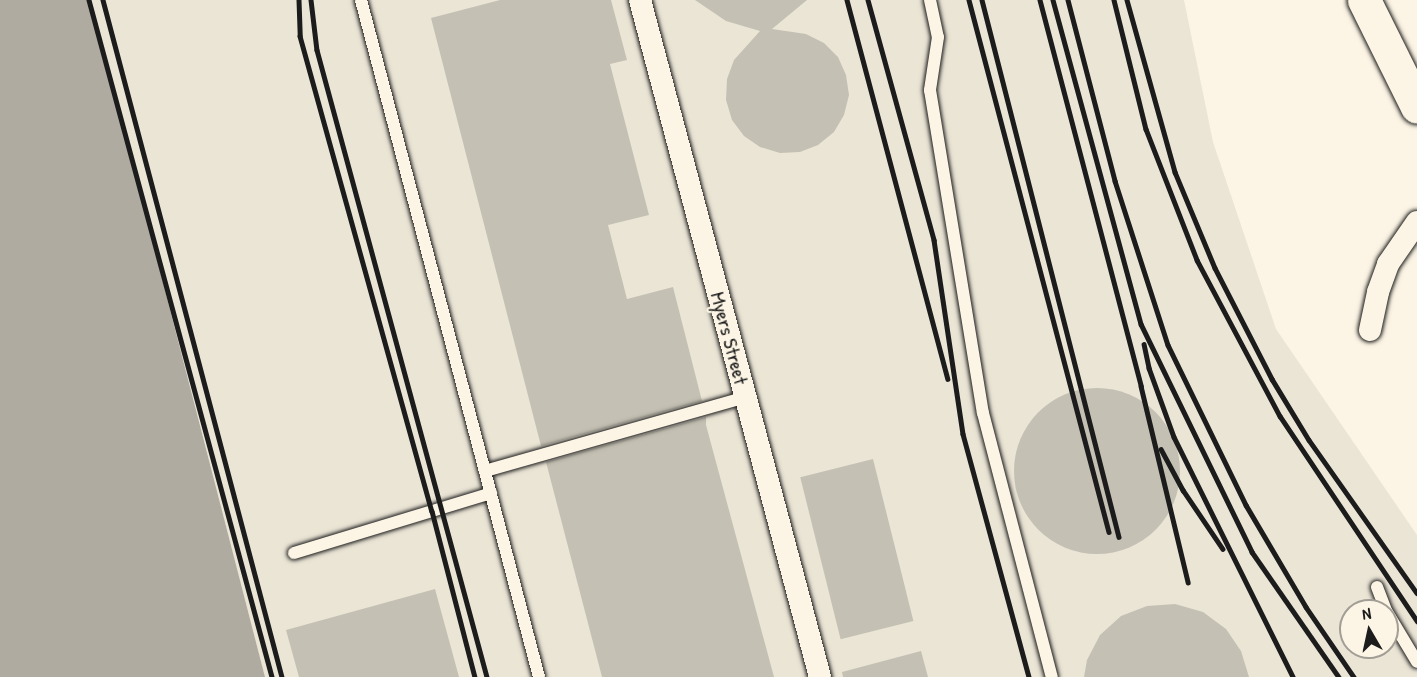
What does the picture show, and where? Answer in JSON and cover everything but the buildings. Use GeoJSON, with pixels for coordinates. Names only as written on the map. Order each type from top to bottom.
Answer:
{"type":"FeatureCollection","features":[{"type":"Feature","properties":{"kind":"main road"},"geometry":{"type":"LineString","coordinates":[[1364,0],[1417,107]]}},
{"type":"Feature","properties":{"kind":"street","name":"Myers Street"},"geometry":{"type":"LineString","coordinates":[[640,0],[820,677]]}},
{"type":"Feature","properties":{"kind":"street"},"geometry":{"type":"LineString","coordinates":[[1370,330],[1378,292],[1388,264],[1417,222]]}},
{"type":"Feature","properties":{"kind":"lane"},"geometry":{"type":"LineString","coordinates":[[361,0],[539,677]]}},
{"type":"Feature","properties":{"kind":"lane"},"geometry":{"type":"LineString","coordinates":[[930,0],[938,37],[930,90],[982,412],[1052,677]]}},
{"type":"Feature","properties":{"kind":"lane"},"geometry":{"type":"LineString","coordinates":[[485,471],[746,397]]}},
{"type":"Feature","properties":{"kind":"lane"},"geometry":{"type":"LineString","coordinates":[[294,553],[491,494]]}},
{"type":"Feature","properties":{"kind":"lane"},"geometry":{"type":"LineString","coordinates":[[1377,587],[1382,599]]}},
{"type":"Feature","properties":{"kind":"lane"},"geometry":{"type":"LineString","coordinates":[[1399,631],[1417,662]]}},
{"type":"Feature","properties":{"kind":"shaded area"},"geometry":{"type":"Polygon","coordinates":[[[0,0],[90,0],[265,677],[0,677],[0,0]]]}},
{"type":"Feature","properties":{"kind":"shaded area"},"geometry":{"type":"Polygon","coordinates":[[[90,0],[1184,0],[1213,142],[1276,329],[1417,535],[1417,677],[265,677],[90,0]]]}},
{"type":"Feature","properties":{"kind":"railway"},"geometry":{"type":"LineString","coordinates":[[89,0],[272,677]]}},
{"type":"Feature","properties":{"kind":"railway"},"geometry":{"type":"LineString","coordinates":[[103,0],[282,677]]}},
{"type":"Feature","properties":{"kind":"railway"},"geometry":{"type":"LineString","coordinates":[[299,0],[300,36],[432,511],[475,677]]}},
{"type":"Feature","properties":{"kind":"railway"},"geometry":{"type":"LineString","coordinates":[[311,0],[317,50],[487,677]]}},
{"type":"Feature","properties":{"kind":"railway"},"geometry":{"type":"LineString","coordinates":[[847,0],[948,379]]}},
{"type":"Feature","properties":{"kind":"railway"},"geometry":{"type":"LineString","coordinates":[[868,0],[934,240],[963,434],[1029,677]]}},
{"type":"Feature","properties":{"kind":"railway"},"geometry":{"type":"LineString","coordinates":[[969,0],[1109,532]]}},
{"type":"Feature","properties":{"kind":"railway"},"geometry":{"type":"LineString","coordinates":[[982,0],[1119,537]]}},
{"type":"Feature","properties":{"kind":"railway"},"geometry":{"type":"LineString","coordinates":[[1040,0],[1141,386],[1188,582]]}},
{"type":"Feature","properties":{"kind":"railway"},"geometry":{"type":"LineString","coordinates":[[1053,0],[1141,324],[1252,552],[1339,677]]}},
{"type":"Feature","properties":{"kind":"railway"},"geometry":{"type":"LineString","coordinates":[[1068,0],[1115,181],[1168,345],[1246,505],[1306,607],[1354,677]]}},
{"type":"Feature","properties":{"kind":"railway"},"geometry":{"type":"LineString","coordinates":[[1114,0],[1146,129],[1197,260],[1280,416],[1417,621]]}},
{"type":"Feature","properties":{"kind":"railway"},"geometry":{"type":"LineString","coordinates":[[1127,0],[1175,172],[1215,268],[1272,379],[1309,440],[1417,593]]}},
{"type":"Feature","properties":{"kind":"railway"},"geometry":{"type":"LineString","coordinates":[[1144,344],[1149,368],[1174,437],[1293,677]]}},
{"type":"Feature","properties":{"kind":"railway"},"geometry":{"type":"LineString","coordinates":[[1161,449],[1183,490],[1223,549]]}}]}
